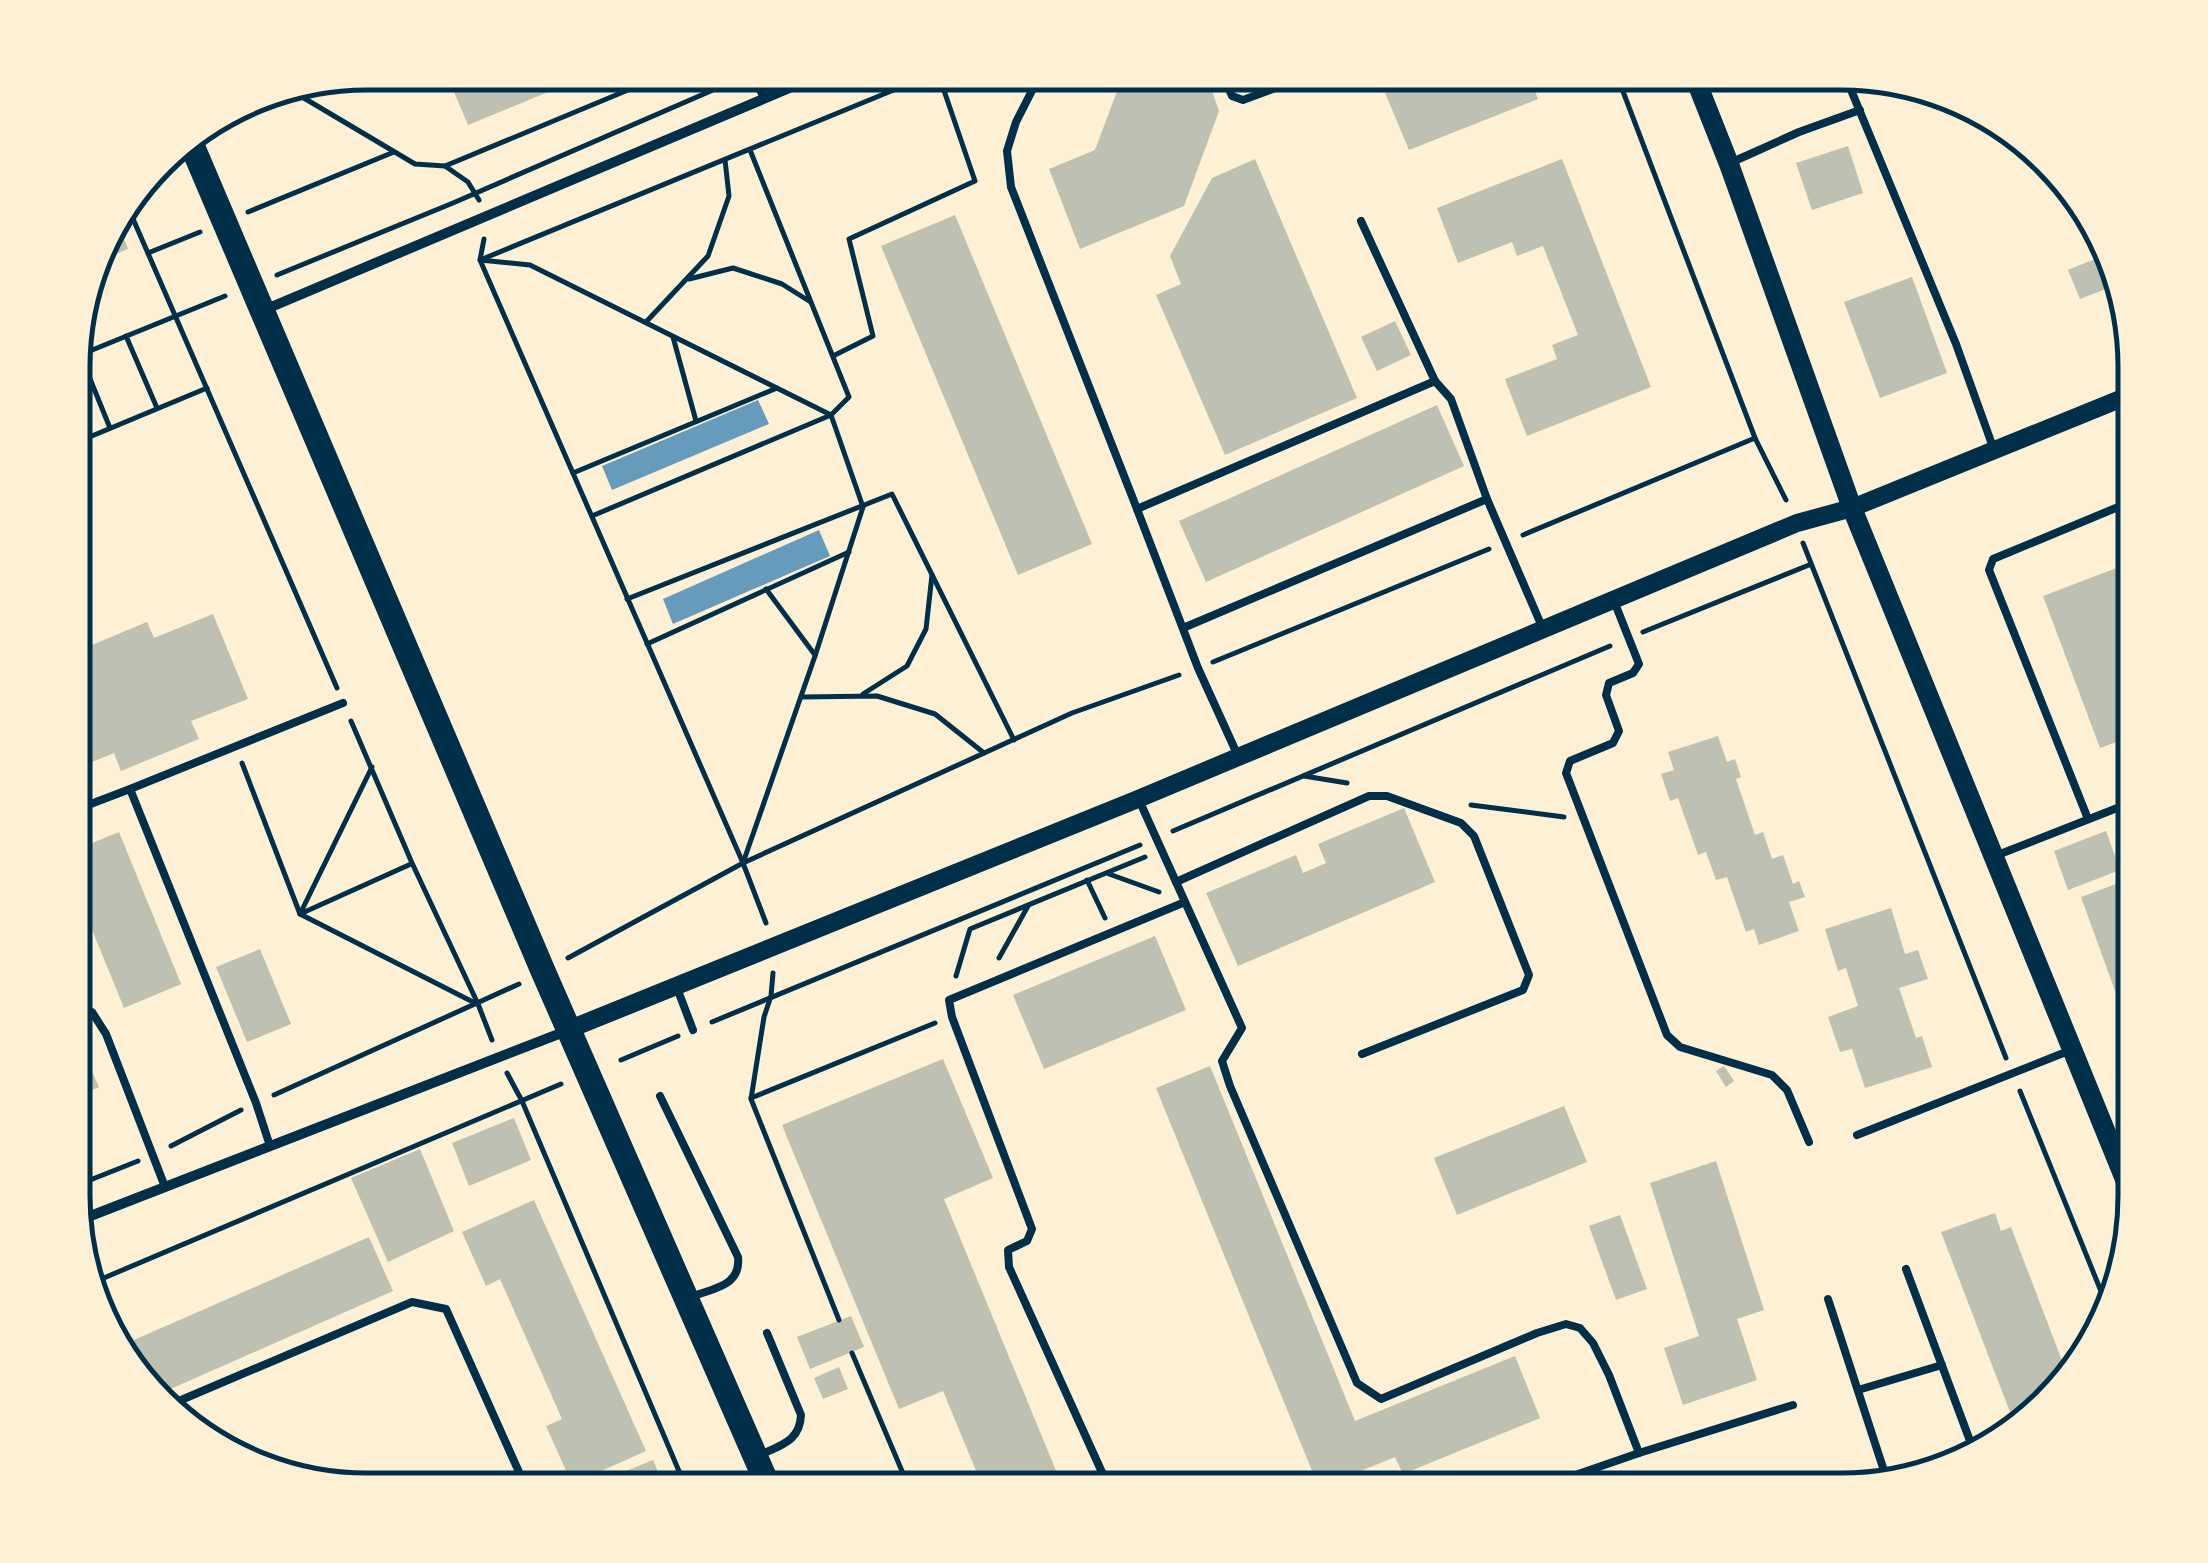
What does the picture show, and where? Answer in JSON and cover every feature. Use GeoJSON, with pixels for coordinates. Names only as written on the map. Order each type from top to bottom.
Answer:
{"type":"FeatureCollection","features":[{"type":"Feature","properties":{"kind":"main road"},"geometry":{"type":"LineString","coordinates":[[1700,91],[1852,508],[2117,1160]]}},
{"type":"Feature","properties":{"kind":"main road"},"geometry":{"type":"LineString","coordinates":[[194,150],[256,284],[263,310],[543,972],[762,1472]]}},
{"type":"Feature","properties":{"kind":"street"},"geometry":{"type":"LineString","coordinates":[[263,310],[783,90]]}},
{"type":"Feature","properties":{"kind":"street"},"geometry":{"type":"LineString","coordinates":[[91,1216],[774,948],[1797,524],[1852,508],[2117,400]]}},
{"type":"Feature","properties":{"kind":"lane"},"geometry":{"type":"LineString","coordinates":[[760,90],[764,98]]}},
{"type":"Feature","properties":{"kind":"lane"},"geometry":{"type":"LineString","coordinates":[[1032,90],[1007,151],[1011,187],[1198,668],[1238,756]]}},
{"type":"Feature","properties":{"kind":"lane"},"geometry":{"type":"LineString","coordinates":[[1230,91],[1232,96],[1243,100],[1268,91]]}},
{"type":"Feature","properties":{"kind":"lane"},"geometry":{"type":"LineString","coordinates":[[1852,91],[1956,344],[1994,450]]}},
{"type":"Feature","properties":{"kind":"lane"},"geometry":{"type":"LineString","coordinates":[[1728,164],[1860,110]]}},
{"type":"Feature","properties":{"kind":"lane"},"geometry":{"type":"LineString","coordinates":[[1361,222],[1435,381],[1451,399],[1487,499],[1543,629]]}},
{"type":"Feature","properties":{"kind":"lane"},"geometry":{"type":"LineString","coordinates":[[1138,509],[1435,381]]}},
{"type":"Feature","properties":{"kind":"lane"},"geometry":{"type":"LineString","coordinates":[[1183,628],[1487,499]]}},
{"type":"Feature","properties":{"kind":"lane"},"geometry":{"type":"LineString","coordinates":[[2088,819],[1989,570],[1993,559],[2117,507]]}},
{"type":"Feature","properties":{"kind":"lane"},"geometry":{"type":"LineString","coordinates":[[1614,601],[1639,664],[1633,673],[1609,683],[1606,695],[1619,731],[1613,743],[1570,761],[1566,772],[1666,1034],[1680,1047],[1772,1075],[1787,1090],[1809,1142]]}},
{"type":"Feature","properties":{"kind":"lane"},"geometry":{"type":"LineString","coordinates":[[91,804],[343,702]]}},
{"type":"Feature","properties":{"kind":"lane"},"geometry":{"type":"LineString","coordinates":[[130,789],[256,1102],[270,1146]]}},
{"type":"Feature","properties":{"kind":"lane"},"geometry":{"type":"LineString","coordinates":[[1176,882],[1369,796],[1388,796],[1461,823],[1474,836],[1529,975],[1522,990],[1362,1054]]}},
{"type":"Feature","properties":{"kind":"lane"},"geometry":{"type":"LineString","coordinates":[[1138,799],[1242,1028],[1222,1060],[1230,1086],[1358,1383],[1381,1399],[1566,1324],[1580,1328],[1593,1343],[1639,1453]]}},
{"type":"Feature","properties":{"kind":"lane"},"geometry":{"type":"LineString","coordinates":[[1993,857],[2117,808]]}},
{"type":"Feature","properties":{"kind":"lane"},"geometry":{"type":"LineString","coordinates":[[1102,1473],[1009,1267],[1008,1250],[1027,1240],[1032,1229],[952,1016],[950,1000],[1185,902]]}},
{"type":"Feature","properties":{"kind":"lane"},"geometry":{"type":"LineString","coordinates":[[676,987],[692,1030]]}},
{"type":"Feature","properties":{"kind":"lane"},"geometry":{"type":"LineString","coordinates":[[91,1012],[106,1034],[165,1186]]}},
{"type":"Feature","properties":{"kind":"lane"},"geometry":{"type":"LineString","coordinates":[[1857,1135],[2072,1050]]}},
{"type":"Feature","properties":{"kind":"lane"},"geometry":{"type":"LineString","coordinates":[[660,1096],[738,1257],[739,1269],[732,1280],[687,1299]]}},
{"type":"Feature","properties":{"kind":"lane"},"geometry":{"type":"LineString","coordinates":[[1906,1268],[1970,1441]]}},
{"type":"Feature","properties":{"kind":"lane"},"geometry":{"type":"LineString","coordinates":[[1828,1298],[1884,1470]]}},
{"type":"Feature","properties":{"kind":"lane"},"geometry":{"type":"LineString","coordinates":[[180,1400],[412,1302],[446,1310],[519,1472]]}},
{"type":"Feature","properties":{"kind":"lane"},"geometry":{"type":"LineString","coordinates":[[756,1457],[791,1441],[800,1428],[801,1416],[767,1333]]}},
{"type":"Feature","properties":{"kind":"lane"},"geometry":{"type":"LineString","coordinates":[[1858,1390],[1942,1366]]}},
{"type":"Feature","properties":{"kind":"lane"},"geometry":{"type":"LineString","coordinates":[[1582,1473],[1793,1405]]}},
{"type":"Feature","properties":{"kind":"path"},"geometry":{"type":"LineString","coordinates":[[303,97],[415,164],[445,166],[626,90]]}},
{"type":"Feature","properties":{"kind":"path"},"geometry":{"type":"LineString","coordinates":[[91,351],[476,193],[712,90]]}},
{"type":"Feature","properties":{"kind":"path"},"geometry":{"type":"LineString","coordinates":[[480,260],[895,90]]}},
{"type":"Feature","properties":{"kind":"path"},"geometry":{"type":"LineString","coordinates":[[833,356],[873,336],[848,238],[976,181],[943,90]]}},
{"type":"Feature","properties":{"kind":"path"},"geometry":{"type":"LineString","coordinates":[[1623,91],[1756,438],[1797,524],[2101,1291]]}},
{"type":"Feature","properties":{"kind":"path"},"geometry":{"type":"LineString","coordinates":[[592,516],[831,415],[849,397],[750,150]]}},
{"type":"Feature","properties":{"kind":"path"},"geometry":{"type":"LineString","coordinates":[[148,253],[394,152]]}},
{"type":"Feature","properties":{"kind":"path"},"geometry":{"type":"LineString","coordinates":[[646,322],[708,256],[728,196],[725,160]]}},
{"type":"Feature","properties":{"kind":"path"},"geometry":{"type":"LineString","coordinates":[[445,166],[468,182],[486,216],[480,260],[743,863],[774,948],[771,996],[750,1099],[839,1320]]}},
{"type":"Feature","properties":{"kind":"path"},"geometry":{"type":"LineString","coordinates":[[133,219],[412,864],[478,1004]]}},
{"type":"Feature","properties":{"kind":"path"},"geometry":{"type":"LineString","coordinates":[[480,260],[530,265],[831,415],[863,506],[816,656],[743,863]]}},
{"type":"Feature","properties":{"kind":"path"},"geometry":{"type":"LineString","coordinates":[[686,280],[733,268],[782,284],[810,301]]}},
{"type":"Feature","properties":{"kind":"path"},"geometry":{"type":"LineString","coordinates":[[126,336],[157,408]]}},
{"type":"Feature","properties":{"kind":"path"},"geometry":{"type":"LineString","coordinates":[[672,336],[696,421]]}},
{"type":"Feature","properties":{"kind":"path"},"geometry":{"type":"LineString","coordinates":[[90,383],[110,428]]}},
{"type":"Feature","properties":{"kind":"path"},"geometry":{"type":"LineString","coordinates":[[90,436],[206,388]]}},
{"type":"Feature","properties":{"kind":"path"},"geometry":{"type":"LineString","coordinates":[[572,473],[776,388]]}},
{"type":"Feature","properties":{"kind":"path"},"geometry":{"type":"LineString","coordinates":[[91,1180],[153,1155],[256,1102],[478,1004],[743,863],[1072,713],[1198,668],[1756,438]]}},
{"type":"Feature","properties":{"kind":"path"},"geometry":{"type":"LineString","coordinates":[[628,599],[892,494],[1014,740]]}},
{"type":"Feature","properties":{"kind":"path"},"geometry":{"type":"LineString","coordinates":[[647,644],[849,552]]}},
{"type":"Feature","properties":{"kind":"path"},"geometry":{"type":"LineString","coordinates":[[621,1060],[1157,838],[1514,684],[1810,564]]}},
{"type":"Feature","properties":{"kind":"path"},"geometry":{"type":"LineString","coordinates":[[860,696],[907,666],[926,629],[932,575]]}},
{"type":"Feature","properties":{"kind":"path"},"geometry":{"type":"LineString","coordinates":[[766,589],[816,656]]}},
{"type":"Feature","properties":{"kind":"path"},"geometry":{"type":"LineString","coordinates":[[801,697],[877,696],[935,714],[984,753]]}},
{"type":"Feature","properties":{"kind":"path"},"geometry":{"type":"LineString","coordinates":[[235,746],[300,914],[478,1004]]}},
{"type":"Feature","properties":{"kind":"path"},"geometry":{"type":"LineString","coordinates":[[300,914],[372,767]]}},
{"type":"Feature","properties":{"kind":"path"},"geometry":{"type":"LineString","coordinates":[[950,1000],[970,928],[1162,850]]}},
{"type":"Feature","properties":{"kind":"path"},"geometry":{"type":"LineString","coordinates":[[300,914],[412,864]]}},
{"type":"Feature","properties":{"kind":"path"},"geometry":{"type":"LineString","coordinates":[[1106,872],[1185,902]]}},
{"type":"Feature","properties":{"kind":"path"},"geometry":{"type":"LineString","coordinates":[[1087,880],[1112,932]]}},
{"type":"Feature","properties":{"kind":"path"},"geometry":{"type":"LineString","coordinates":[[982,987],[1030,904]]}},
{"type":"Feature","properties":{"kind":"path"},"geometry":{"type":"LineString","coordinates":[[750,1099],[952,1016]]}},
{"type":"Feature","properties":{"kind":"path"},"geometry":{"type":"LineString","coordinates":[[103,1278],[561,1084]]}},
{"type":"Feature","properties":{"kind":"path"},"geometry":{"type":"LineString","coordinates":[[522,1101],[679,1472]]}},
{"type":"Feature","properties":{"kind":"path"},"geometry":{"type":"LineString","coordinates":[[852,1352],[903,1472]]}},
{"type":"Feature","properties":{"kind":"water"},"geometry":{"type":"Polygon","coordinates":[[[758,400],[769,424],[612,490],[602,466],[758,400]]]}},
{"type":"Feature","properties":{"kind":"water"},"geometry":{"type":"Polygon","coordinates":[[[819,530],[830,556],[673,624],[663,599],[819,530]]]}},
{"type":"Feature","properties":{"kind":"building"},"geometry":{"type":"Polygon","coordinates":[[[453,90],[553,90],[468,125],[453,90]]]}},
{"type":"Feature","properties":{"kind":"building"},"geometry":{"type":"Polygon","coordinates":[[[1117,91],[1212,91],[1219,111],[1184,206],[1080,249],[1049,169],[1095,150],[1117,91]]]}},
{"type":"Feature","properties":{"kind":"building"},"geometry":{"type":"Polygon","coordinates":[[[1384,91],[1535,91],[1538,99],[1409,150],[1384,91]]]}},
{"type":"Feature","properties":{"kind":"building"},"geometry":{"type":"Polygon","coordinates":[[[1848,146],[1863,193],[1812,210],[1796,163],[1848,146]]]}},
{"type":"Feature","properties":{"kind":"building"},"geometry":{"type":"Polygon","coordinates":[[[1255,159],[1357,398],[1225,455],[1156,295],[1181,284],[1170,256],[1212,178],[1255,159]]]}},
{"type":"Feature","properties":{"kind":"building"},"geometry":{"type":"Polygon","coordinates":[[[1562,159],[1651,387],[1527,436],[1505,379],[1557,359],[1552,345],[1578,335],[1543,246],[1517,256],[1512,242],[1458,263],[1437,208],[1562,159]]]}},
{"type":"Feature","properties":{"kind":"building"},"geometry":{"type":"Polygon","coordinates":[[[955,215],[1092,544],[1018,575],[881,246],[955,215]]]}},
{"type":"Feature","properties":{"kind":"building"},"geometry":{"type":"Polygon","coordinates":[[[123,236],[128,249],[114,255],[123,236]]]}},
{"type":"Feature","properties":{"kind":"building"},"geometry":{"type":"Polygon","coordinates":[[[2096,259],[2107,289],[2080,299],[2068,270],[2096,259]]]}},
{"type":"Feature","properties":{"kind":"building"},"geometry":{"type":"Polygon","coordinates":[[[1912,277],[1947,373],[1880,398],[1844,302],[1912,277]]]}},
{"type":"Feature","properties":{"kind":"building"},"geometry":{"type":"Polygon","coordinates":[[[1395,321],[1411,355],[1377,371],[1361,337],[1395,321]]]}},
{"type":"Feature","properties":{"kind":"building"},"geometry":{"type":"Polygon","coordinates":[[[1437,405],[1464,466],[1206,582],[1179,521],[1437,405]]]}},
{"type":"Feature","properties":{"kind":"building"},"geometry":{"type":"Polygon","coordinates":[[[2117,568],[2117,742],[2100,748],[2043,596],[2117,568]]]}},
{"type":"Feature","properties":{"kind":"building"},"geometry":{"type":"Polygon","coordinates":[[[213,614],[248,699],[191,721],[199,739],[121,771],[114,753],[90,763],[90,646],[147,622],[154,638],[213,614]]]}},
{"type":"Feature","properties":{"kind":"building"},"geometry":{"type":"Polygon","coordinates":[[[1718,736],[1727,762],[1735,759],[1741,777],[1736,779],[1755,835],[1763,832],[1772,859],[1783,855],[1793,884],[1799,881],[1805,897],[1789,902],[1799,931],[1759,945],[1754,929],[1746,932],[1727,877],[1716,880],[1706,852],[1698,855],[1678,798],[1670,801],[1661,774],[1674,770],[1668,752],[1718,736]]]}},
{"type":"Feature","properties":{"kind":"building"},"geometry":{"type":"Polygon","coordinates":[[[1404,808],[1435,882],[1238,966],[1206,893],[1296,855],[1303,873],[1326,863],[1318,844],[1404,808]]]}},
{"type":"Feature","properties":{"kind":"building"},"geometry":{"type":"Polygon","coordinates":[[[2106,831],[2117,871],[2068,890],[2054,851],[2106,831]]]}},
{"type":"Feature","properties":{"kind":"building"},"geometry":{"type":"Polygon","coordinates":[[[119,832],[181,984],[124,1008],[91,926],[91,844],[119,832]]]}},
{"type":"Feature","properties":{"kind":"building"},"geometry":{"type":"Polygon","coordinates":[[[2117,884],[2117,996],[2081,897],[2117,884]]]}},
{"type":"Feature","properties":{"kind":"building"},"geometry":{"type":"Polygon","coordinates":[[[1891,908],[1905,954],[1918,950],[1928,979],[1899,988],[1916,1038],[1922,1036],[1932,1067],[1865,1088],[1852,1049],[1840,1052],[1828,1017],[1858,1006],[1846,968],[1838,971],[1825,929],[1891,908]]]}},
{"type":"Feature","properties":{"kind":"building"},"geometry":{"type":"Polygon","coordinates":[[[1155,936],[1186,1010],[1044,1069],[1013,995],[1155,936]]]}},
{"type":"Feature","properties":{"kind":"building"},"geometry":{"type":"Polygon","coordinates":[[[260,949],[291,1024],[247,1042],[216,967],[260,949]]]}},
{"type":"Feature","properties":{"kind":"building"},"geometry":{"type":"Polygon","coordinates":[[[943,1059],[993,1178],[944,1199],[1057,1472],[977,1472],[943,1391],[899,1409],[782,1125],[943,1059]]]}},
{"type":"Feature","properties":{"kind":"building"},"geometry":{"type":"Polygon","coordinates":[[[1210,1066],[1355,1421],[1515,1356],[1540,1418],[1406,1473],[1402,1473],[1395,1457],[1357,1473],[1313,1473],[1156,1088],[1210,1066]]]}},
{"type":"Feature","properties":{"kind":"building"},"geometry":{"type":"Polygon","coordinates":[[[1724,1066],[1734,1081],[1726,1087],[1716,1071],[1724,1066]]]}},
{"type":"Feature","properties":{"kind":"building"},"geometry":{"type":"Polygon","coordinates":[[[91,1069],[99,1087],[91,1091],[91,1069]]]}},
{"type":"Feature","properties":{"kind":"building"},"geometry":{"type":"Polygon","coordinates":[[[1564,1106],[1587,1162],[1457,1215],[1434,1158],[1564,1106]]]}},
{"type":"Feature","properties":{"kind":"building"},"geometry":{"type":"Polygon","coordinates":[[[514,1118],[531,1160],[469,1186],[452,1143],[514,1118]]]}},
{"type":"Feature","properties":{"kind":"building"},"geometry":{"type":"Polygon","coordinates":[[[420,1149],[454,1231],[388,1262],[351,1178],[420,1149]]]}},
{"type":"Feature","properties":{"kind":"building"},"geometry":{"type":"Polygon","coordinates":[[[1716,1161],[1764,1310],[1737,1319],[1757,1380],[1683,1405],[1664,1348],[1699,1336],[1650,1183],[1716,1161]]]}},
{"type":"Feature","properties":{"kind":"building"},"geometry":{"type":"Polygon","coordinates":[[[534,1200],[646,1451],[599,1472],[567,1472],[546,1426],[562,1419],[500,1279],[486,1286],[462,1232],[534,1200]]]}},
{"type":"Feature","properties":{"kind":"building"},"geometry":{"type":"Polygon","coordinates":[[[1995,1213],[2001,1231],[2011,1227],[2063,1363],[2011,1415],[1941,1232],[1995,1213]]]}},
{"type":"Feature","properties":{"kind":"building"},"geometry":{"type":"Polygon","coordinates":[[[1620,1215],[1647,1289],[1616,1300],[1589,1226],[1620,1215]]]}},
{"type":"Feature","properties":{"kind":"building"},"geometry":{"type":"Polygon","coordinates":[[[369,1237],[393,1291],[169,1390],[131,1341],[369,1237]]]}},
{"type":"Feature","properties":{"kind":"building"},"geometry":{"type":"Polygon","coordinates":[[[851,1316],[864,1347],[810,1369],[797,1337],[851,1316]]]}},
{"type":"Feature","properties":{"kind":"building"},"geometry":{"type":"Polygon","coordinates":[[[839,1367],[848,1389],[823,1399],[814,1378],[839,1367]]]}},
{"type":"Feature","properties":{"kind":"building"},"geometry":{"type":"Polygon","coordinates":[[[653,1460],[658,1472],[623,1472],[653,1460]]]}}]}
